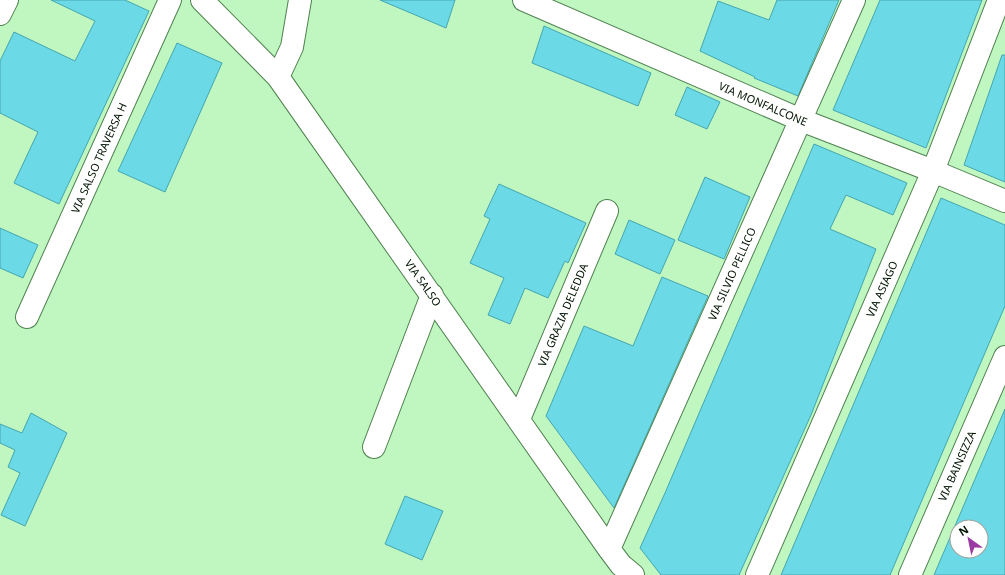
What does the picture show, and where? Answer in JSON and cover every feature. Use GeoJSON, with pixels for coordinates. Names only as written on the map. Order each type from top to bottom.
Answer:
{"type":"FeatureCollection","features":[{"type":"Feature","properties":{"kind":"street"},"geometry":{"type":"LineString","coordinates":[[0,14],[7,0]]}},
{"type":"Feature","properties":{"kind":"street","name":"VIA SALSO TRAVERSA H"},"geometry":{"type":"LineString","coordinates":[[27,316],[170,0]]}},
{"type":"Feature","properties":{"kind":"street","name":"VIA SALSO"},"geometry":{"type":"LineString","coordinates":[[202,0],[278,78],[621,565],[633,575]]}},
{"type":"Feature","properties":{"kind":"street"},"geometry":{"type":"LineString","coordinates":[[278,78],[292,48],[300,0]]}},
{"type":"Feature","properties":{"kind":"street","name":"VIA MONFALCONE"},"geometry":{"type":"LineString","coordinates":[[524,0],[801,120],[933,171],[1005,201]]}},
{"type":"Feature","properties":{"kind":"street","name":"VIA SILVIO PELLICO"},"geometry":{"type":"LineString","coordinates":[[610,549],[854,0]]}},
{"type":"Feature","properties":{"kind":"street","name":"VIA ASIAGO"},"geometry":{"type":"LineString","coordinates":[[757,575],[933,171],[999,0]]}},
{"type":"Feature","properties":{"kind":"street","name":"VIA GRAZIA DELEDDA"},"geometry":{"type":"LineString","coordinates":[[519,419],[607,211]]}},
{"type":"Feature","properties":{"kind":"street"},"geometry":{"type":"LineString","coordinates":[[374,447],[432,295]]}},
{"type":"Feature","properties":{"kind":"street","name":"VIA BAINSIZZA"},"geometry":{"type":"LineString","coordinates":[[910,575],[1005,356]]}},
{"type":"Feature","properties":{"kind":"building"},"geometry":{"type":"Polygon","coordinates":[[[51,0],[125,0],[149,11],[59,204],[14,183],[38,132],[0,113],[0,61],[14,32],[75,61],[95,21],[51,0]]]}},
{"type":"Feature","properties":{"kind":"building"},"geometry":{"type":"Polygon","coordinates":[[[380,0],[455,0],[446,28],[380,0]]]}},
{"type":"Feature","properties":{"kind":"building"},"geometry":{"type":"Polygon","coordinates":[[[777,0],[839,0],[798,96],[754,78],[755,77],[700,51],[718,1],[769,20],[777,0]]]}},
{"type":"Feature","properties":{"kind":"building"},"geometry":{"type":"Polygon","coordinates":[[[880,0],[982,0],[926,148],[833,110],[880,0]]]}},
{"type":"Feature","properties":{"kind":"building"},"geometry":{"type":"Polygon","coordinates":[[[544,26],[651,73],[638,106],[532,63],[544,26]]]}},
{"type":"Feature","properties":{"kind":"building"},"geometry":{"type":"Polygon","coordinates":[[[177,43],[222,63],[165,192],[118,171],[177,43]]]}},
{"type":"Feature","properties":{"kind":"building"},"geometry":{"type":"Polygon","coordinates":[[[1002,55],[1005,55],[1005,182],[964,165],[1002,55]]]}},
{"type":"Feature","properties":{"kind":"building"},"geometry":{"type":"Polygon","coordinates":[[[687,87],[720,102],[707,129],[675,115],[687,87]]]}},
{"type":"Feature","properties":{"kind":"building"},"geometry":{"type":"Polygon","coordinates":[[[814,144],[907,183],[893,215],[846,195],[830,229],[876,249],[811,415],[739,575],[661,575],[640,548],[665,493],[814,144]]]}},
{"type":"Feature","properties":{"kind":"building"},"geometry":{"type":"Polygon","coordinates":[[[705,177],[750,197],[724,259],[678,240],[705,177]]]}},
{"type":"Feature","properties":{"kind":"building"},"geometry":{"type":"Polygon","coordinates":[[[499,184],[586,223],[568,263],[565,261],[548,298],[525,288],[510,324],[488,315],[504,278],[470,263],[490,219],[484,216],[499,184]]]}},
{"type":"Feature","properties":{"kind":"building"},"geometry":{"type":"Polygon","coordinates":[[[941,198],[1005,225],[1005,306],[890,575],[781,575],[941,198]]]}},
{"type":"Feature","properties":{"kind":"building"},"geometry":{"type":"Polygon","coordinates":[[[629,220],[675,240],[660,274],[615,254],[629,220]]]}},
{"type":"Feature","properties":{"kind":"building"},"geometry":{"type":"Polygon","coordinates":[[[0,228],[38,245],[23,278],[0,268],[0,228]]]}},
{"type":"Feature","properties":{"kind":"building"},"geometry":{"type":"Polygon","coordinates":[[[662,277],[708,296],[614,508],[546,416],[584,326],[633,346],[662,277]]]}},
{"type":"Feature","properties":{"kind":"building"},"geometry":{"type":"Polygon","coordinates":[[[1005,409],[1005,575],[934,575],[949,540],[949,559],[989,559],[989,519],[958,519],[1005,409]]]}},
{"type":"Feature","properties":{"kind":"building"},"geometry":{"type":"Polygon","coordinates":[[[31,413],[67,433],[25,526],[1,515],[20,473],[8,467],[15,450],[0,443],[0,424],[22,433],[31,413]]]}},
{"type":"Feature","properties":{"kind":"building"},"geometry":{"type":"Polygon","coordinates":[[[405,496],[443,511],[422,560],[385,544],[405,496]]]}}]}
